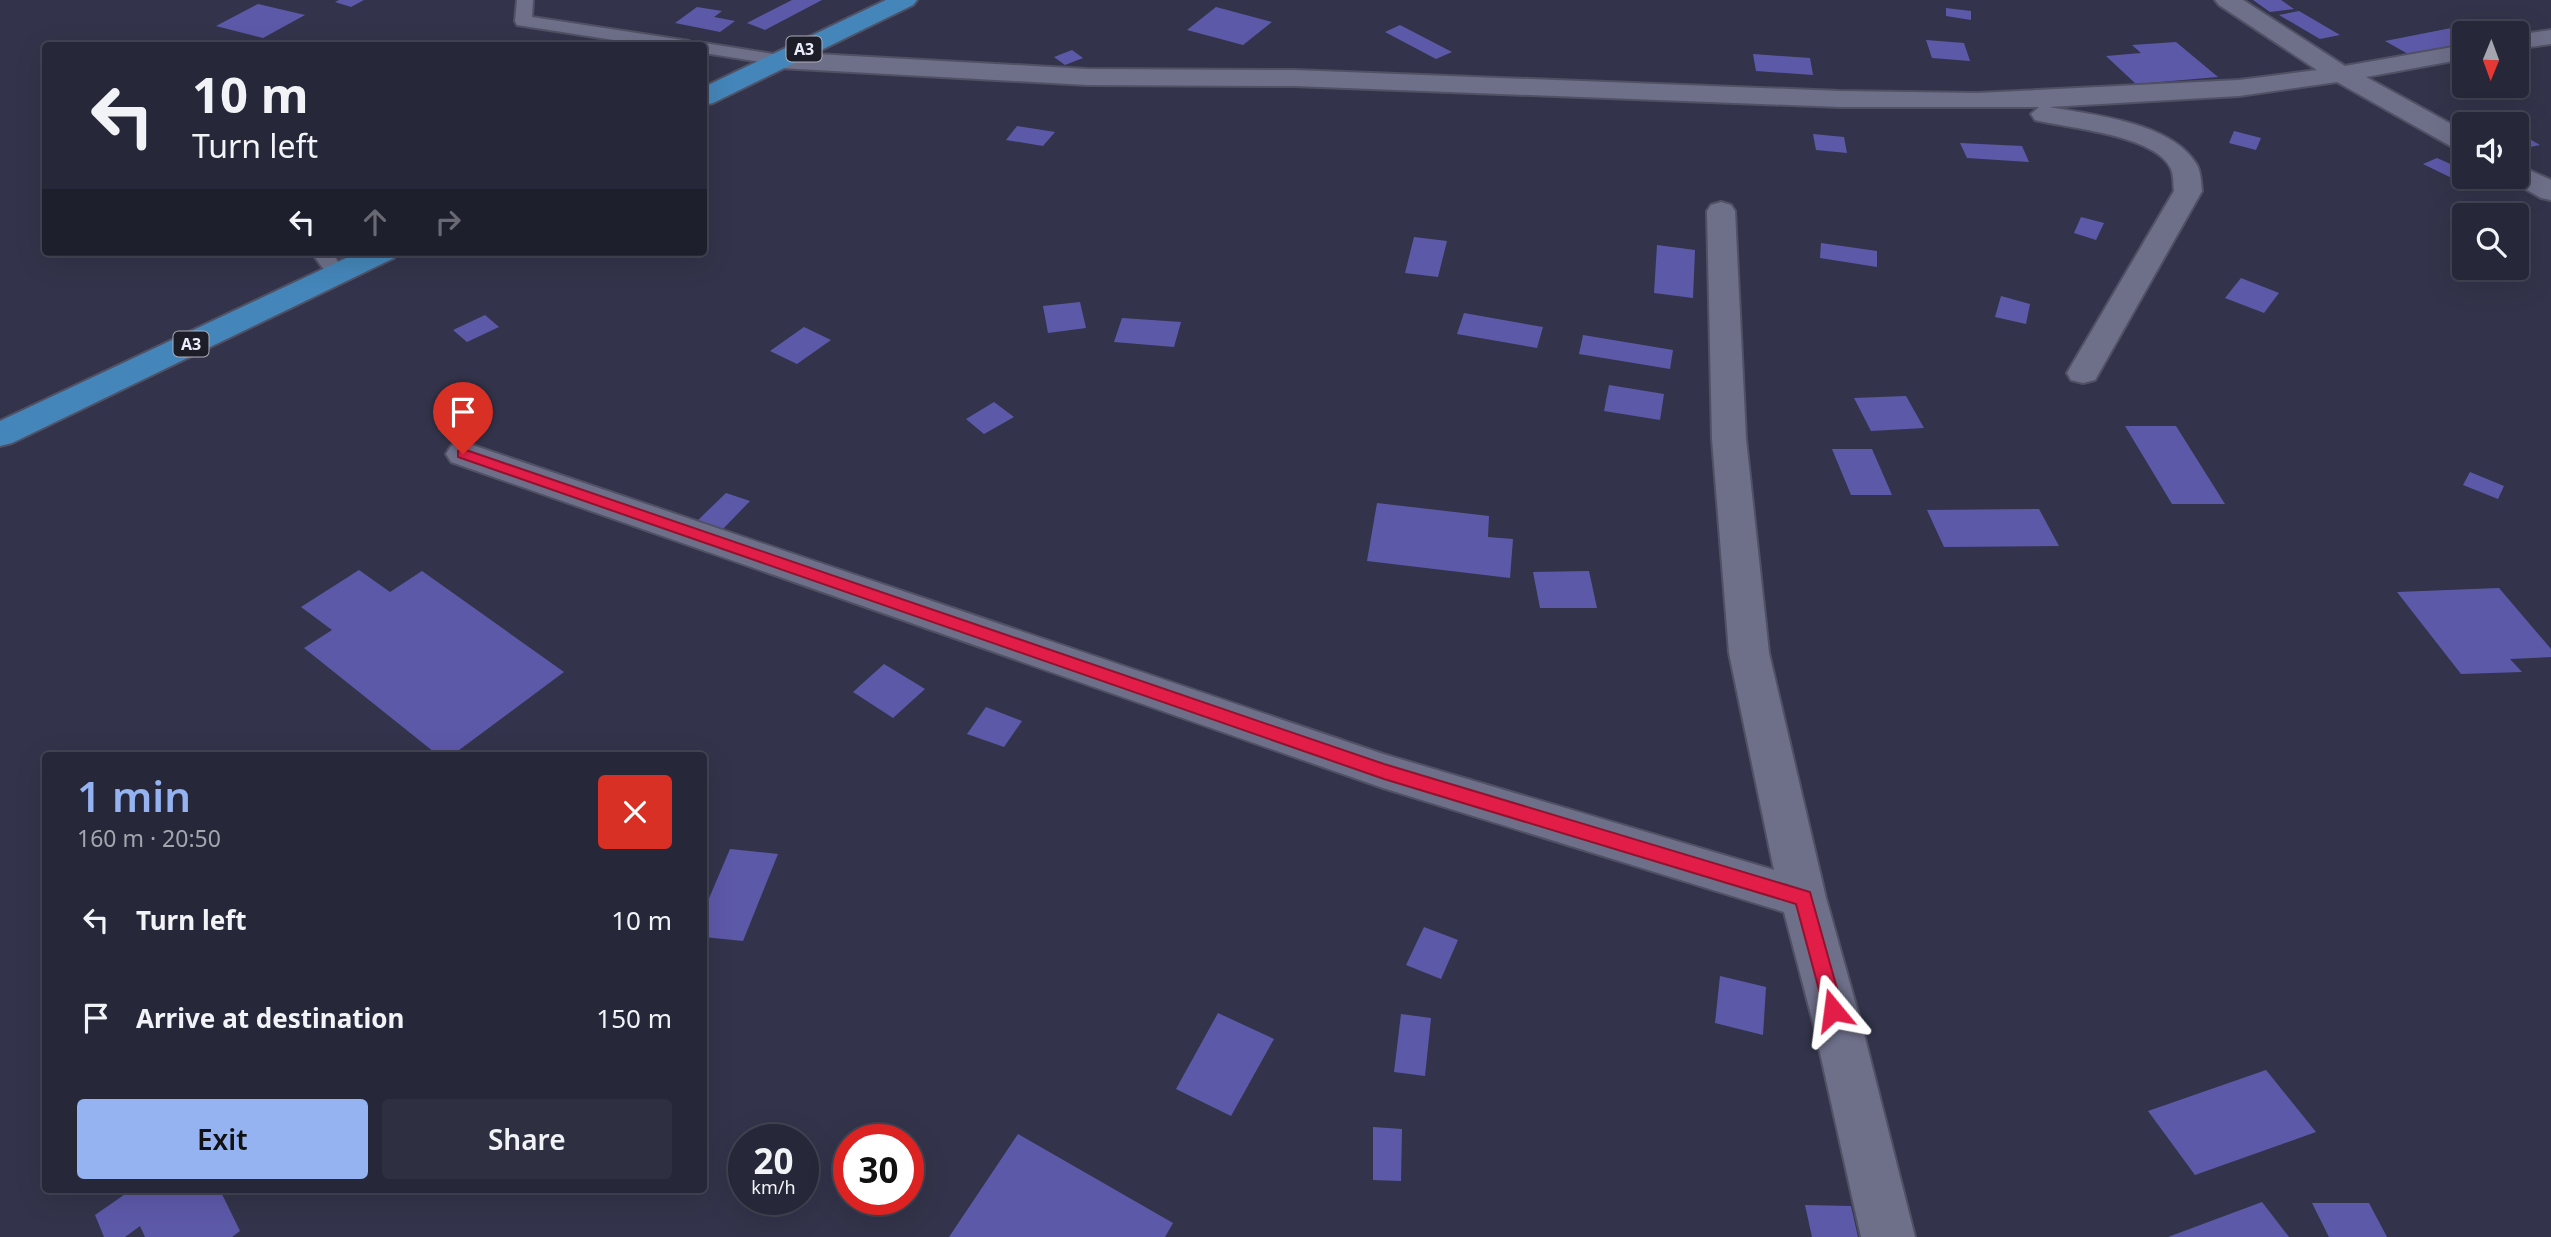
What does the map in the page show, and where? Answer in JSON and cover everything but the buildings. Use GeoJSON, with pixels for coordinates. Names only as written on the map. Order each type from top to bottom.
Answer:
{"type":"FeatureCollection","features":[{"type":"Feature","properties":{"kind":"highway","name":"A3"},"geometry":{"type":"LineString","coordinates":[[707,96],[905,0]]}},
{"type":"Feature","properties":{"kind":"highway","name":"A3"},"geometry":{"type":"LineString","coordinates":[[0,435],[329,263],[363,256]]}},
{"type":"Feature","properties":{"kind":"street"},"geometry":{"type":"LineString","coordinates":[[2227,0],[2341,74],[2452,135]]}},
{"type":"Feature","properties":{"kind":"street"},"geometry":{"type":"LineString","coordinates":[[2529,41],[2551,37]]}},
{"type":"Feature","properties":{"kind":"street"},"geometry":{"type":"LineString","coordinates":[[780,60],[1087,77],[1294,78],[1840,99],[1977,101],[2239,88],[2341,74],[2452,54]]}},
{"type":"Feature","properties":{"kind":"street"},"geometry":{"type":"LineString","coordinates":[[1977,101],[2109,127],[2158,141],[2184,165],[2188,191],[2083,373]]}},
{"type":"Feature","properties":{"kind":"street"},"geometry":{"type":"LineString","coordinates":[[2529,179],[2551,192]]}},
{"type":"Feature","properties":{"kind":"street"},"geometry":{"type":"LineString","coordinates":[[1721,211],[1729,439],[1748,641],[1803,898],[1839,1030],[1888,1237]]}},
{"type":"Feature","properties":{"kind":"street"},"geometry":{"type":"LineString","coordinates":[[463,454],[1384,771],[1803,898]]}},
{"type":"Feature","properties":{"kind":"lane"},"geometry":{"type":"LineString","coordinates":[[525,0],[523,21],[662,42]]}},
{"type":"Feature","properties":{"kind":"lane"},"geometry":{"type":"LineString","coordinates":[[707,48],[780,60]]}},
{"type":"Feature","properties":{"kind":"route"},"geometry":{"type":"LineString","coordinates":[[463,454],[1384,771],[1803,898],[1833,1010]]}}]}
